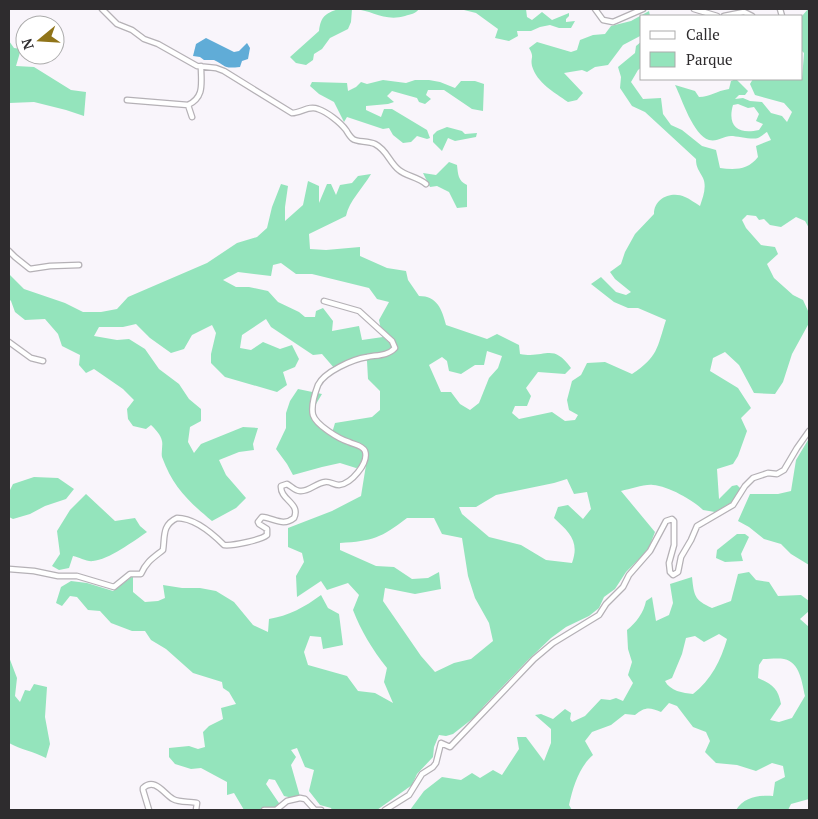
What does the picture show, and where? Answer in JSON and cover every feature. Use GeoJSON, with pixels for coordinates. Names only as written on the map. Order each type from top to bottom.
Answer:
{"type":"FeatureCollection","features":[{"type":"Feature","properties":{"kind":"street"},"geometry":{"type":"LineString","coordinates":[[102,9],[117,24],[200,66],[224,71],[292,112],[302,112],[310,108],[317,108],[338,122],[352,139],[356,141],[365,140],[382,149],[397,169],[420,179],[426,184]]}},
{"type":"Feature","properties":{"kind":"street"},"geometry":{"type":"LineString","coordinates":[[595,9],[603,20],[613,22],[644,9]]}},
{"type":"Feature","properties":{"kind":"street"},"geometry":{"type":"LineString","coordinates":[[694,9],[714,15]]}},
{"type":"Feature","properties":{"kind":"street"},"geometry":{"type":"LineString","coordinates":[[729,15],[744,12],[750,15]]}},
{"type":"Feature","properties":{"kind":"street"},"geometry":{"type":"LineString","coordinates":[[128,100],[188,105],[199,96],[202,89],[200,66]]}},
{"type":"Feature","properties":{"kind":"street"},"geometry":{"type":"LineString","coordinates":[[188,105],[192,118]]}},
{"type":"Feature","properties":{"kind":"street"},"geometry":{"type":"LineString","coordinates":[[9,251],[30,269],[79,265]]}},
{"type":"Feature","properties":{"kind":"street"},"geometry":{"type":"LineString","coordinates":[[9,569],[34,571],[58,576],[77,576],[114,588],[130,574],[142,574],[144,566],[150,559],[163,550],[166,526],[177,518],[190,520],[215,535],[224,545],[237,546],[253,539],[264,537],[267,534],[266,530],[258,522],[262,517],[284,522],[294,518],[296,510],[280,489],[284,484],[302,491],[324,482],[338,485],[348,482],[363,465],[366,458],[365,453],[362,447],[339,437],[323,427],[314,417],[313,407],[319,385],[332,372],[350,361],[386,353],[395,348],[392,342],[359,311],[324,301]]}},
{"type":"Feature","properties":{"kind":"street"},"geometry":{"type":"LineString","coordinates":[[9,342],[31,358],[43,361]]}},
{"type":"Feature","properties":{"kind":"street"},"geometry":{"type":"LineString","coordinates":[[385,810],[409,795],[422,774],[433,767],[436,763],[441,743],[450,746],[454,744],[459,736],[477,720],[534,659],[553,643],[599,615],[650,551],[666,521],[672,519],[674,521],[674,546],[669,568],[673,575],[678,572],[682,557],[697,526],[733,505],[745,486],[753,478],[768,473],[777,474],[784,470],[809,432]]}},
{"type":"Feature","properties":{"kind":"street"},"geometry":{"type":"LineString","coordinates":[[149,810],[143,790],[148,785],[156,785],[163,788],[173,799],[197,803],[196,810]]}},
{"type":"Feature","properties":{"kind":"street"},"geometry":{"type":"LineString","coordinates":[[264,810],[276,810],[287,801],[300,798],[305,799],[315,810],[321,810]]}},
{"type":"Feature","properties":{"kind":"green space"},"geometry":{"type":"Polygon","coordinates":[[[338,9],[352,9],[351,22],[348,29],[330,38],[322,49],[314,54],[313,60],[306,65],[296,63],[290,57],[319,31],[324,16],[338,9]]]}},
{"type":"Feature","properties":{"kind":"green space"},"geometry":{"type":"Polygon","coordinates":[[[353,9],[419,9],[411,14],[391,18],[353,9]]]}},
{"type":"Feature","properties":{"kind":"green space"},"geometry":{"type":"Polygon","coordinates":[[[460,9],[526,9],[527,17],[532,20],[542,12],[552,20],[569,13],[566,22],[575,21],[571,28],[559,28],[550,25],[531,31],[517,31],[518,36],[509,41],[495,38],[498,29],[476,13],[460,9]]]}},
{"type":"Feature","properties":{"kind":"green space"},"geometry":{"type":"Polygon","coordinates":[[[809,9],[809,228],[805,221],[796,217],[781,227],[770,225],[764,219],[759,220],[756,216],[747,215],[742,220],[746,228],[761,245],[775,247],[778,254],[767,264],[774,278],[793,295],[803,300],[809,313],[809,323],[792,354],[783,382],[775,394],[754,393],[739,365],[725,352],[713,358],[710,371],[738,388],[751,408],[741,418],[747,431],[738,456],[733,464],[717,469],[719,499],[732,486],[737,485],[741,489],[734,501],[715,512],[703,510],[680,494],[659,486],[646,485],[621,491],[655,532],[648,550],[626,572],[615,589],[604,597],[599,608],[551,638],[476,716],[453,734],[439,735],[434,747],[433,757],[417,774],[412,785],[377,810],[332,810],[320,805],[309,791],[314,770],[305,767],[297,748],[291,750],[296,757],[291,765],[301,800],[284,796],[275,780],[269,779],[266,784],[281,806],[279,810],[244,810],[234,793],[227,795],[227,782],[201,768],[191,769],[175,764],[169,757],[169,748],[189,746],[198,749],[205,747],[203,732],[209,726],[223,719],[221,708],[236,704],[229,692],[223,688],[222,682],[193,673],[166,649],[151,640],[145,631],[132,631],[111,623],[100,611],[88,610],[77,597],[70,596],[62,606],[56,603],[61,587],[71,581],[87,583],[113,591],[133,576],[133,592],[145,602],[158,601],[165,598],[163,585],[216,591],[234,602],[253,625],[268,632],[269,619],[283,616],[296,610],[321,595],[328,608],[339,614],[343,645],[323,649],[321,637],[310,636],[304,652],[308,665],[347,676],[358,691],[375,693],[393,703],[384,682],[387,668],[367,640],[353,610],[359,595],[348,583],[327,590],[321,581],[297,597],[296,576],[304,562],[302,553],[288,547],[288,528],[332,511],[361,496],[366,465],[356,468],[340,463],[293,475],[276,449],[286,428],[286,413],[290,401],[298,389],[322,394],[310,412],[319,425],[332,433],[335,423],[372,417],[380,410],[380,391],[368,379],[367,361],[362,356],[335,369],[322,354],[313,355],[271,327],[266,319],[242,335],[240,348],[251,350],[263,342],[280,349],[292,345],[299,359],[295,367],[283,372],[287,385],[277,392],[225,377],[211,363],[216,333],[212,325],[192,335],[184,349],[171,353],[150,338],[136,324],[123,327],[99,327],[94,336],[117,340],[129,339],[145,349],[159,369],[179,384],[189,399],[201,409],[201,421],[190,427],[188,442],[194,453],[201,444],[243,427],[258,428],[253,444],[254,450],[239,452],[219,460],[226,475],[246,498],[236,508],[212,521],[182,493],[171,477],[162,457],[162,443],[156,430],[151,425],[146,429],[133,426],[128,419],[127,409],[134,400],[123,389],[94,369],[86,373],[79,365],[80,355],[62,346],[58,334],[45,319],[25,320],[15,312],[9,299],[9,274],[24,289],[65,303],[83,312],[101,312],[117,309],[128,297],[207,263],[237,243],[257,237],[267,228],[272,207],[281,184],[288,186],[285,221],[303,205],[308,181],[319,186],[319,203],[327,184],[331,184],[336,195],[340,185],[352,183],[358,176],[371,174],[353,200],[346,216],[309,234],[310,249],[326,250],[360,247],[360,256],[387,268],[406,271],[408,280],[419,296],[430,298],[438,304],[446,325],[487,339],[497,334],[519,345],[520,354],[553,353],[559,356],[571,368],[565,374],[538,372],[526,388],[531,396],[527,406],[515,406],[512,413],[519,419],[552,412],[565,421],[575,420],[578,415],[569,410],[567,400],[572,381],[581,375],[587,363],[605,362],[632,374],[652,357],[666,320],[638,308],[628,308],[614,302],[591,284],[601,277],[616,292],[626,295],[631,292],[615,279],[610,272],[621,264],[635,234],[654,214],[660,200],[669,196],[680,195],[700,206],[705,188],[696,159],[645,112],[632,106],[620,88],[621,77],[618,67],[635,53],[636,46],[640,43],[640,68],[631,82],[643,99],[661,98],[663,114],[671,125],[682,130],[702,146],[716,150],[720,168],[731,169],[746,167],[758,157],[756,146],[771,140],[767,132],[755,138],[731,136],[709,140],[703,137],[693,124],[675,85],[695,91],[699,97],[703,97],[729,89],[731,81],[737,80],[748,91],[745,95],[739,95],[735,99],[743,98],[762,102],[771,113],[782,116],[787,122],[792,112],[784,103],[755,95],[750,84],[752,80],[803,80],[803,15],[809,9]],[[738,104],[733,105],[732,112],[733,123],[736,127],[745,131],[759,130],[763,124],[756,121],[759,114],[754,107],[748,108],[738,104]],[[281,263],[273,265],[271,276],[238,272],[223,280],[236,287],[249,287],[268,291],[278,302],[305,317],[315,317],[316,311],[323,308],[333,321],[332,331],[359,326],[362,340],[383,337],[391,344],[381,330],[379,320],[389,302],[377,299],[369,288],[312,274],[296,274],[281,263]],[[487,351],[484,365],[475,365],[461,374],[449,371],[447,361],[442,357],[429,365],[441,392],[451,392],[460,404],[470,410],[479,403],[489,378],[498,368],[502,356],[487,351]],[[567,479],[496,495],[476,507],[459,507],[462,514],[489,537],[521,545],[546,560],[572,563],[575,549],[572,538],[554,518],[558,507],[568,505],[583,519],[591,509],[587,492],[574,494],[567,479]],[[407,518],[376,537],[340,543],[340,550],[376,566],[394,567],[412,579],[428,578],[439,572],[441,589],[415,594],[385,588],[383,601],[421,656],[435,672],[454,663],[471,659],[493,641],[489,623],[475,598],[468,576],[462,538],[442,534],[434,518],[407,518]]]}},
{"type":"Feature","properties":{"kind":"green space"},"geometry":{"type":"Polygon","coordinates":[[[649,11],[650,15],[642,15],[649,11]]]}},
{"type":"Feature","properties":{"kind":"green space"},"geometry":{"type":"Polygon","coordinates":[[[640,16],[640,36],[623,45],[608,65],[595,67],[587,72],[582,70],[564,73],[583,93],[577,100],[568,102],[547,87],[534,72],[532,54],[529,48],[537,42],[571,52],[577,50],[580,40],[593,35],[605,34],[611,26],[631,21],[640,16]]]}},
{"type":"Feature","properties":{"kind":"green space"},"geometry":{"type":"Polygon","coordinates":[[[9,41],[15,48],[16,66],[34,67],[71,90],[86,92],[84,116],[34,102],[9,103],[9,41]]]}},
{"type":"Feature","properties":{"kind":"green space"},"geometry":{"type":"Polygon","coordinates":[[[383,80],[406,83],[415,80],[429,80],[455,88],[461,81],[475,81],[484,84],[483,111],[472,109],[444,90],[428,90],[426,95],[431,99],[425,104],[419,102],[417,98],[392,91],[387,96],[394,102],[366,106],[366,110],[381,117],[384,109],[392,109],[427,130],[430,138],[417,136],[411,142],[403,143],[393,135],[389,128],[383,129],[347,117],[344,122],[334,102],[319,94],[310,86],[312,82],[347,83],[348,91],[361,82],[367,84],[383,80]]]}},
{"type":"Feature","properties":{"kind":"green space"},"geometry":{"type":"Polygon","coordinates":[[[447,127],[462,131],[465,134],[477,133],[476,137],[455,141],[448,138],[442,151],[433,142],[433,135],[447,127]]]}},
{"type":"Feature","properties":{"kind":"green space"},"geometry":{"type":"Polygon","coordinates":[[[449,162],[457,165],[460,179],[467,185],[467,207],[457,208],[449,192],[437,186],[430,187],[423,173],[436,175],[449,162]]]}},
{"type":"Feature","properties":{"kind":"green space"},"geometry":{"type":"Polygon","coordinates":[[[808,440],[809,565],[791,554],[781,544],[764,539],[738,521],[750,494],[778,494],[791,491],[796,460],[808,440]]]}},
{"type":"Feature","properties":{"kind":"green space"},"geometry":{"type":"Polygon","coordinates":[[[34,477],[58,478],[74,489],[66,499],[45,506],[30,514],[13,519],[9,517],[9,492],[13,484],[34,477]]]}},
{"type":"Feature","properties":{"kind":"green space"},"geometry":{"type":"Polygon","coordinates":[[[86,494],[115,521],[135,518],[147,532],[121,550],[99,560],[88,561],[73,556],[69,568],[59,570],[52,566],[60,554],[57,531],[70,510],[86,494]]]}},
{"type":"Feature","properties":{"kind":"green space"},"geometry":{"type":"Polygon","coordinates":[[[737,534],[745,534],[749,537],[741,554],[743,561],[725,562],[716,558],[717,550],[737,534]]]}},
{"type":"Feature","properties":{"kind":"green space"},"geometry":{"type":"Polygon","coordinates":[[[749,572],[756,580],[769,582],[778,596],[801,595],[809,601],[809,611],[800,619],[809,627],[809,799],[791,804],[788,810],[736,810],[743,802],[752,798],[773,796],[775,782],[785,777],[783,766],[772,763],[756,771],[737,765],[716,763],[705,752],[710,741],[706,732],[693,727],[677,706],[669,703],[661,712],[647,709],[635,715],[625,714],[611,725],[592,732],[585,741],[593,755],[580,771],[575,784],[569,805],[572,810],[410,810],[424,791],[442,777],[461,780],[472,773],[480,778],[493,770],[502,775],[519,749],[517,737],[526,737],[544,761],[551,743],[551,729],[535,715],[541,714],[553,719],[565,709],[571,713],[570,719],[572,722],[585,716],[601,699],[610,700],[616,698],[623,701],[633,683],[628,675],[632,662],[628,649],[627,630],[639,617],[646,601],[652,597],[656,621],[669,615],[673,603],[670,584],[692,577],[696,596],[712,608],[731,601],[738,574],[749,572]],[[719,634],[704,642],[695,636],[686,638],[682,654],[672,678],[665,681],[670,687],[677,691],[693,694],[705,682],[725,647],[727,639],[719,634]],[[763,659],[759,665],[758,678],[774,687],[781,704],[770,720],[779,722],[792,718],[805,696],[797,669],[794,664],[784,659],[763,659]]]}},
{"type":"Feature","properties":{"kind":"green space"},"geometry":{"type":"Polygon","coordinates":[[[9,657],[17,678],[15,696],[20,702],[25,690],[30,691],[34,684],[47,687],[45,717],[50,744],[46,758],[9,743],[9,657]]]}},
{"type":"Feature","properties":{"kind":"water"},"geometry":{"type":"Polygon","coordinates":[[[206,38],[234,52],[239,51],[247,43],[250,48],[248,59],[242,61],[240,67],[230,68],[214,60],[204,60],[193,56],[196,44],[206,38]]]}}]}
